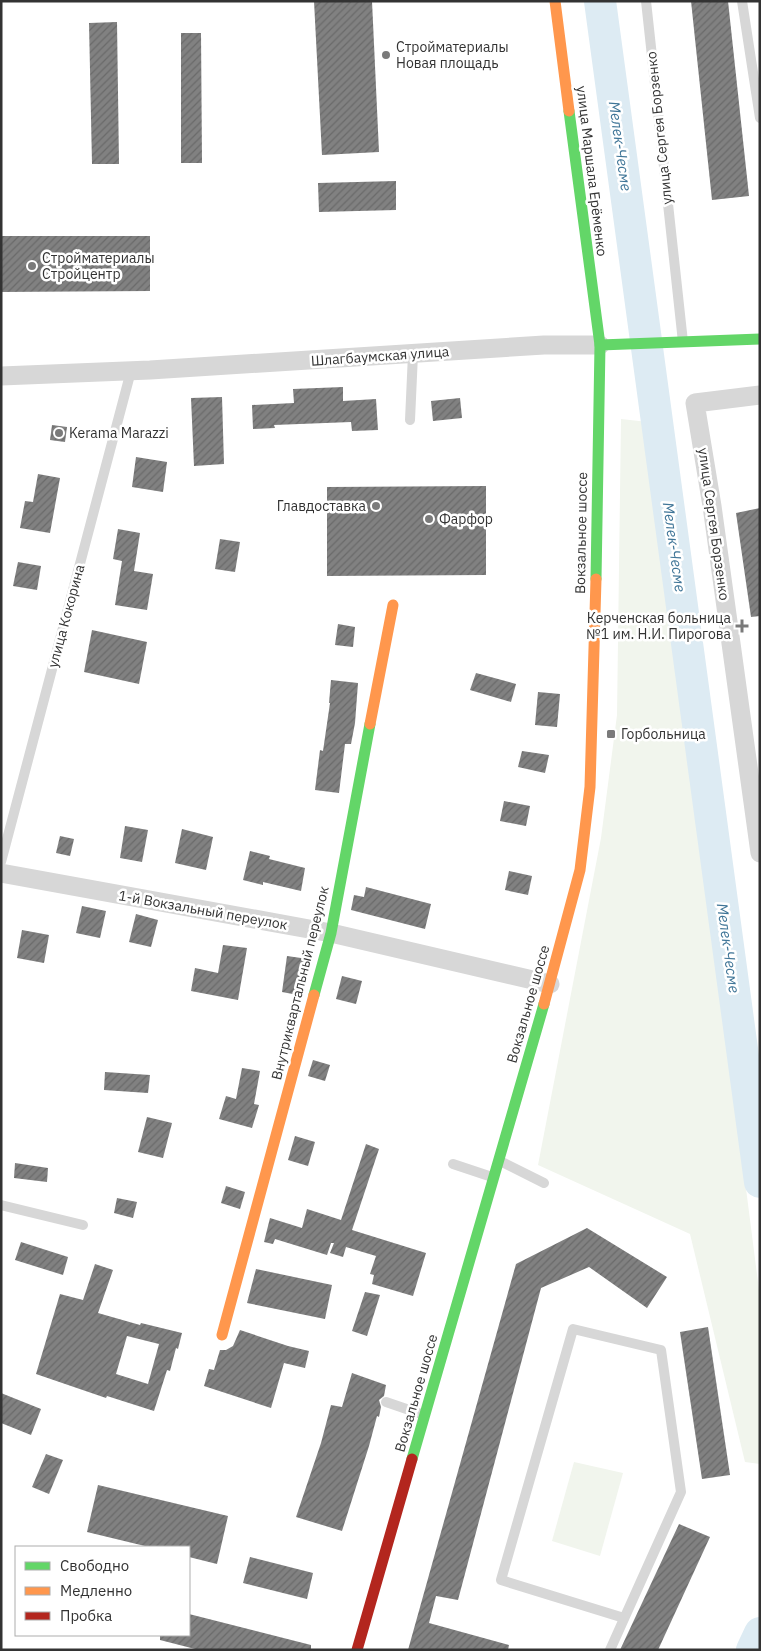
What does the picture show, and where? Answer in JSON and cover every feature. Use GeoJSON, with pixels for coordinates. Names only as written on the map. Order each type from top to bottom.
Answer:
{"type":"FeatureCollection","features":[{"type":"Feature","properties":{"kind":"main road","name":"улица Маршала Ерёменко"},"geometry":{"type":"LineString","coordinates":[[555,1],[600,345]]}},
{"type":"Feature","properties":{"kind":"main road","name":"Шлагбаумская улица"},"geometry":{"type":"LineString","coordinates":[[600,345],[671,344],[760,339]]}},
{"type":"Feature","properties":{"kind":"main road","name":"Вокзальное шоссе"},"geometry":{"type":"LineString","coordinates":[[357,1650],[425,1415],[462,1302],[494,1178],[550,984],[580,870],[590,787],[600,345]]}},
{"type":"Feature","properties":{"kind":"main road","name":"Внутриквартальный переулок"},"geometry":{"type":"LineString","coordinates":[[222,1335],[331,933],[393,605]]}},
{"type":"Feature","properties":{"kind":"street","name":"Шлагбаумская улица"},"geometry":{"type":"LineString","coordinates":[[1,376],[131,371],[544,345],[600,345]]}},
{"type":"Feature","properties":{"kind":"street","name":"улица Сергея Борзенко"},"geometry":{"type":"LineString","coordinates":[[760,395],[695,403],[712,506],[760,854]]}},
{"type":"Feature","properties":{"kind":"street","name":"1-й Вокзальный переулок"},"geometry":{"type":"LineString","coordinates":[[1,874],[331,933],[550,984]]}},
{"type":"Feature","properties":{"kind":"lane","name":"улица Сергея Борзенко"},"geometry":{"type":"LineString","coordinates":[[646,1],[683,343]]}},
{"type":"Feature","properties":{"kind":"lane"},"geometry":{"type":"LineString","coordinates":[[742,1],[760,118]]}},
{"type":"Feature","properties":{"kind":"lane"},"geometry":{"type":"LineString","coordinates":[[410,420],[412,354]]}},
{"type":"Feature","properties":{"kind":"lane","name":"улица Кокорина"},"geometry":{"type":"LineString","coordinates":[[1,862],[131,371]]}},
{"type":"Feature","properties":{"kind":"lane"},"geometry":{"type":"LineString","coordinates":[[499,1161],[544,1183]]}},
{"type":"Feature","properties":{"kind":"lane"},"geometry":{"type":"LineString","coordinates":[[453,1164],[494,1178]]}},
{"type":"Feature","properties":{"kind":"lane"},"geometry":{"type":"LineString","coordinates":[[1,1205],[82,1225]]}},
{"type":"Feature","properties":{"kind":"lane"},"geometry":{"type":"LineString","coordinates":[[610,1650],[682,1492],[661,1350],[572,1329],[501,1580],[624,1618]]}},
{"type":"Feature","properties":{"kind":"lane"},"geometry":{"type":"LineString","coordinates":[[386,1402],[425,1415]]}},
{"type":"Feature","properties":{"kind":"shaded area"},"geometry":{"type":"Polygon","coordinates":[[[621,419],[648,422],[760,1298],[760,1464],[745,1462],[690,1234],[538,1165],[601,838],[617,715],[621,419]]]}},
{"type":"Feature","properties":{"kind":"shaded area"},"geometry":{"type":"Polygon","coordinates":[[[574,1462],[623,1473],[600,1556],[552,1541],[574,1462]]]}},
{"type":"Feature","properties":{"kind":"building"},"geometry":{"type":"Polygon","coordinates":[[[314,1],[372,1],[379,152],[322,155],[314,1]]]}},
{"type":"Feature","properties":{"kind":"building"},"geometry":{"type":"Polygon","coordinates":[[[691,1],[728,1],[749,196],[712,200],[691,1]]]}},
{"type":"Feature","properties":{"kind":"building"},"geometry":{"type":"Polygon","coordinates":[[[117,22],[119,164],[92,164],[89,23],[117,22]]]}},
{"type":"Feature","properties":{"kind":"building"},"geometry":{"type":"Polygon","coordinates":[[[181,33],[201,33],[202,163],[181,163],[181,33]]]}},
{"type":"Feature","properties":{"kind":"building"},"geometry":{"type":"Polygon","coordinates":[[[396,181],[396,210],[319,212],[318,183],[396,181]]]}},
{"type":"Feature","properties":{"kind":"building"},"geometry":{"type":"Polygon","coordinates":[[[1,236],[150,236],[150,291],[1,292],[1,236]]]}},
{"type":"Feature","properties":{"kind":"building"},"geometry":{"type":"Polygon","coordinates":[[[343,387],[343,401],[376,399],[378,430],[352,431],[351,422],[274,425],[275,428],[253,429],[252,405],[294,403],[293,389],[343,387]]]}},
{"type":"Feature","properties":{"kind":"building"},"geometry":{"type":"Polygon","coordinates":[[[222,397],[224,464],[194,466],[191,398],[222,397]]]}},
{"type":"Feature","properties":{"kind":"building"},"geometry":{"type":"Polygon","coordinates":[[[460,398],[462,418],[433,421],[431,401],[460,398]]]}},
{"type":"Feature","properties":{"kind":"building"},"geometry":{"type":"Polygon","coordinates":[[[52,425],[67,427],[65,442],[50,440],[52,425]]]}},
{"type":"Feature","properties":{"kind":"building"},"geometry":{"type":"Polygon","coordinates":[[[136,457],[167,462],[163,492],[132,487],[136,457]]]}},
{"type":"Feature","properties":{"kind":"building"},"geometry":{"type":"Polygon","coordinates":[[[38,474],[60,478],[50,533],[20,528],[25,501],[33,502],[38,474]]]}},
{"type":"Feature","properties":{"kind":"building"},"geometry":{"type":"Polygon","coordinates":[[[486,486],[486,575],[327,576],[327,487],[486,486]]]}},
{"type":"Feature","properties":{"kind":"building"},"geometry":{"type":"Polygon","coordinates":[[[760,508],[760,616],[751,617],[736,513],[760,508]]]}},
{"type":"Feature","properties":{"kind":"building"},"geometry":{"type":"Polygon","coordinates":[[[118,529],[140,533],[134,571],[153,574],[147,610],[115,605],[122,561],[113,559],[118,529]]]}},
{"type":"Feature","properties":{"kind":"building"},"geometry":{"type":"Polygon","coordinates":[[[220,539],[240,542],[235,572],[215,569],[220,539]]]}},
{"type":"Feature","properties":{"kind":"building"},"geometry":{"type":"Polygon","coordinates":[[[18,562],[41,566],[37,590],[13,586],[18,562]]]}},
{"type":"Feature","properties":{"kind":"building"},"geometry":{"type":"Polygon","coordinates":[[[338,624],[355,627],[353,647],[335,645],[338,624]]]}},
{"type":"Feature","properties":{"kind":"building"},"geometry":{"type":"Polygon","coordinates":[[[92,630],[147,642],[139,684],[84,672],[92,630]]]}},
{"type":"Feature","properties":{"kind":"building"},"geometry":{"type":"Polygon","coordinates":[[[476,673],[516,684],[511,702],[470,690],[476,673]]]}},
{"type":"Feature","properties":{"kind":"building"},"geometry":{"type":"Polygon","coordinates":[[[331,680],[358,683],[355,723],[351,744],[345,744],[339,793],[315,790],[320,750],[323,751],[330,703],[331,680]]]}},
{"type":"Feature","properties":{"kind":"building"},"geometry":{"type":"Polygon","coordinates":[[[538,692],[560,694],[557,727],[535,725],[538,692]]]}},
{"type":"Feature","properties":{"kind":"building"},"geometry":{"type":"Polygon","coordinates":[[[522,751],[549,755],[545,773],[518,767],[522,751]]]}},
{"type":"Feature","properties":{"kind":"building"},"geometry":{"type":"Polygon","coordinates":[[[504,801],[530,806],[526,826],[500,821],[504,801]]]}},
{"type":"Feature","properties":{"kind":"building"},"geometry":{"type":"Polygon","coordinates":[[[125,826],[148,830],[142,862],[120,858],[125,826]]]}},
{"type":"Feature","properties":{"kind":"building"},"geometry":{"type":"Polygon","coordinates":[[[182,829],[213,837],[206,870],[175,863],[182,829]]]}},
{"type":"Feature","properties":{"kind":"building"},"geometry":{"type":"Polygon","coordinates":[[[60,836],[74,839],[70,856],[56,853],[60,836]]]}},
{"type":"Feature","properties":{"kind":"building"},"geometry":{"type":"Polygon","coordinates":[[[250,851],[270,856],[269,859],[305,868],[301,891],[263,882],[263,885],[243,880],[250,851]]]}},
{"type":"Feature","properties":{"kind":"building"},"geometry":{"type":"Polygon","coordinates":[[[509,871],[532,876],[528,895],[505,890],[509,871]]]}},
{"type":"Feature","properties":{"kind":"building"},"geometry":{"type":"Polygon","coordinates":[[[366,887],[431,904],[425,929],[351,910],[354,895],[364,897],[366,887]]]}},
{"type":"Feature","properties":{"kind":"building"},"geometry":{"type":"Polygon","coordinates":[[[82,906],[106,911],[100,938],[76,933],[82,906]]]}},
{"type":"Feature","properties":{"kind":"building"},"geometry":{"type":"Polygon","coordinates":[[[136,914],[158,920],[151,947],[129,942],[136,914]]]}},
{"type":"Feature","properties":{"kind":"building"},"geometry":{"type":"Polygon","coordinates":[[[22,930],[49,935],[44,963],[17,958],[22,930]]]}},
{"type":"Feature","properties":{"kind":"building"},"geometry":{"type":"Polygon","coordinates":[[[223,945],[247,948],[238,1000],[191,991],[195,968],[218,973],[223,945]]]}},
{"type":"Feature","properties":{"kind":"building"},"geometry":{"type":"Polygon","coordinates":[[[287,956],[308,959],[298,995],[282,992],[287,956]]]}},
{"type":"Feature","properties":{"kind":"building"},"geometry":{"type":"Polygon","coordinates":[[[342,976],[362,981],[356,1004],[336,999],[342,976]]]}},
{"type":"Feature","properties":{"kind":"building"},"geometry":{"type":"Polygon","coordinates":[[[313,1060],[330,1065],[325,1081],[308,1076],[313,1060]]]}},
{"type":"Feature","properties":{"kind":"building"},"geometry":{"type":"Polygon","coordinates":[[[242,1068],[260,1071],[254,1104],[259,1105],[252,1128],[219,1119],[226,1096],[236,1099],[242,1068]]]}},
{"type":"Feature","properties":{"kind":"building"},"geometry":{"type":"Polygon","coordinates":[[[105,1072],[150,1075],[148,1093],[104,1090],[105,1072]]]}},
{"type":"Feature","properties":{"kind":"building"},"geometry":{"type":"Polygon","coordinates":[[[147,1117],[172,1123],[163,1158],[138,1152],[147,1117]]]}},
{"type":"Feature","properties":{"kind":"building"},"geometry":{"type":"Polygon","coordinates":[[[295,1136],[315,1142],[308,1166],[288,1160],[295,1136]]]}},
{"type":"Feature","properties":{"kind":"building"},"geometry":{"type":"Polygon","coordinates":[[[366,1144],[379,1149],[352,1230],[426,1253],[413,1296],[372,1284],[374,1275],[370,1274],[376,1256],[346,1247],[343,1257],[330,1253],[334,1243],[331,1243],[327,1255],[275,1239],[273,1244],[264,1242],[270,1218],[302,1228],[307,1209],[341,1220],[366,1144]]]}},
{"type":"Feature","properties":{"kind":"building"},"geometry":{"type":"Polygon","coordinates":[[[15,1163],[48,1168],[47,1182],[14,1178],[15,1163]]]}},
{"type":"Feature","properties":{"kind":"building"},"geometry":{"type":"Polygon","coordinates":[[[226,1186],[245,1192],[240,1209],[221,1203],[226,1186]]]}},
{"type":"Feature","properties":{"kind":"building"},"geometry":{"type":"Polygon","coordinates":[[[117,1198],[137,1202],[133,1218],[114,1213],[117,1198]]]}},
{"type":"Feature","properties":{"kind":"building"},"geometry":{"type":"Polygon","coordinates":[[[587,1228],[667,1277],[647,1308],[589,1267],[541,1288],[458,1600],[436,1596],[429,1623],[509,1645],[508,1650],[408,1650],[516,1264],[587,1228]]]}},
{"type":"Feature","properties":{"kind":"building"},"geometry":{"type":"Polygon","coordinates":[[[21,1242],[68,1257],[63,1275],[15,1260],[21,1242]]]}},
{"type":"Feature","properties":{"kind":"building"},"geometry":{"type":"Polygon","coordinates":[[[95,1264],[113,1270],[98,1313],[140,1325],[141,1323],[182,1333],[178,1349],[176,1348],[170,1371],[167,1370],[154,1411],[107,1396],[106,1398],[36,1374],[60,1294],[83,1300],[95,1264]],[[127,1336],[116,1374],[148,1384],[159,1344],[127,1336]]]}},
{"type":"Feature","properties":{"kind":"building"},"geometry":{"type":"Polygon","coordinates":[[[256,1269],[332,1285],[325,1319],[247,1303],[256,1269]]]}},
{"type":"Feature","properties":{"kind":"building"},"geometry":{"type":"Polygon","coordinates":[[[365,1292],[380,1295],[367,1336],[352,1331],[365,1292]]]}},
{"type":"Feature","properties":{"kind":"building"},"geometry":{"type":"Polygon","coordinates":[[[708,1327],[730,1475],[702,1479],[680,1332],[708,1327]]]}},
{"type":"Feature","properties":{"kind":"building"},"geometry":{"type":"Polygon","coordinates":[[[240,1330],[309,1351],[305,1368],[284,1363],[271,1408],[204,1386],[209,1369],[214,1370],[220,1350],[226,1350],[233,1346],[240,1330]]]}},
{"type":"Feature","properties":{"kind":"building"},"geometry":{"type":"Polygon","coordinates":[[[352,1373],[386,1385],[384,1396],[379,1400],[381,1407],[379,1417],[377,1416],[342,1531],[296,1517],[321,1443],[331,1405],[342,1407],[352,1373]]]}},
{"type":"Feature","properties":{"kind":"building"},"geometry":{"type":"Polygon","coordinates":[[[1,1393],[41,1409],[31,1435],[1,1423],[1,1393]]]}},
{"type":"Feature","properties":{"kind":"building"},"geometry":{"type":"Polygon","coordinates":[[[46,1454],[63,1460],[49,1494],[32,1487],[46,1454]]]}},
{"type":"Feature","properties":{"kind":"building"},"geometry":{"type":"Polygon","coordinates":[[[98,1485],[228,1516],[217,1564],[190,1557],[190,1546],[145,1546],[87,1532],[98,1485]]]}},
{"type":"Feature","properties":{"kind":"building"},"geometry":{"type":"Polygon","coordinates":[[[679,1524],[710,1537],[658,1650],[620,1650],[679,1524]]]}},
{"type":"Feature","properties":{"kind":"building"},"geometry":{"type":"Polygon","coordinates":[[[250,1557],[313,1573],[307,1599],[243,1583],[250,1557]]]}},
{"type":"Feature","properties":{"kind":"building"},"geometry":{"type":"Polygon","coordinates":[[[190,1614],[311,1645],[311,1650],[199,1650],[160,1640],[160,1636],[190,1636],[190,1614]]]}},
{"type":"Feature","properties":{"kind":"waterway","name":"Мелек-Чесме"},"geometry":{"type":"LineString","coordinates":[[600,1],[760,1182]]}},
{"type":"Feature","properties":{"kind":"waterway","name":"Мелек-Чесме"},"geometry":{"type":"LineString","coordinates":[[752,1650],[760,1633]]}},
{"type":"Feature","properties":{"kind":"traffic: fast"},"geometry":{"type":"LineString","coordinates":[[569,111],[600,345],[596,579]]}},
{"type":"Feature","properties":{"kind":"traffic: fast"},"geometry":{"type":"LineString","coordinates":[[600,345],[760,339]]}},
{"type":"Feature","properties":{"kind":"traffic: fast"},"geometry":{"type":"LineString","coordinates":[[314,995],[331,933],[370,724]]}},
{"type":"Feature","properties":{"kind":"traffic: fast"},"geometry":{"type":"LineString","coordinates":[[412,1459],[544,1004]]}},
{"type":"Feature","properties":{"kind":"traffic: slow"},"geometry":{"type":"LineString","coordinates":[[555,1],[569,111]]}},
{"type":"Feature","properties":{"kind":"traffic: slow"},"geometry":{"type":"LineString","coordinates":[[544,1004],[580,870],[590,787],[596,579]]}},
{"type":"Feature","properties":{"kind":"traffic: slow"},"geometry":{"type":"LineString","coordinates":[[370,724],[393,605]]}},
{"type":"Feature","properties":{"kind":"traffic: slow"},"geometry":{"type":"LineString","coordinates":[[222,1335],[314,995]]}},
{"type":"Feature","properties":{"kind":"traffic: jam"},"geometry":{"type":"LineString","coordinates":[[357,1650],[412,1459]]}},
{"type":"Feature","properties":{"kind":"place","name":"Стройматериалы Новая площадь"},"geometry":{"type":"Point","coordinates":[386,55]}},
{"type":"Feature","properties":{"kind":"place","name":"Стройматериалы Стройцентр"},"geometry":{"type":"Point","coordinates":[32,266]}},
{"type":"Feature","properties":{"kind":"place","name":"Kerama Marazzi"},"geometry":{"type":"Point","coordinates":[59,433]}},
{"type":"Feature","properties":{"kind":"place","name":"Главдоставка"},"geometry":{"type":"Point","coordinates":[376,506]}},
{"type":"Feature","properties":{"kind":"place","name":"Фарфор"},"geometry":{"type":"Point","coordinates":[429,519]}},
{"type":"Feature","properties":{"kind":"place","name":"Керченская больница №1 им. Н.И. Пирогова"},"geometry":{"type":"Point","coordinates":[742,626]}},
{"type":"Feature","properties":{"kind":"place","name":"Горбольница"},"geometry":{"type":"Point","coordinates":[611,734]}}]}
